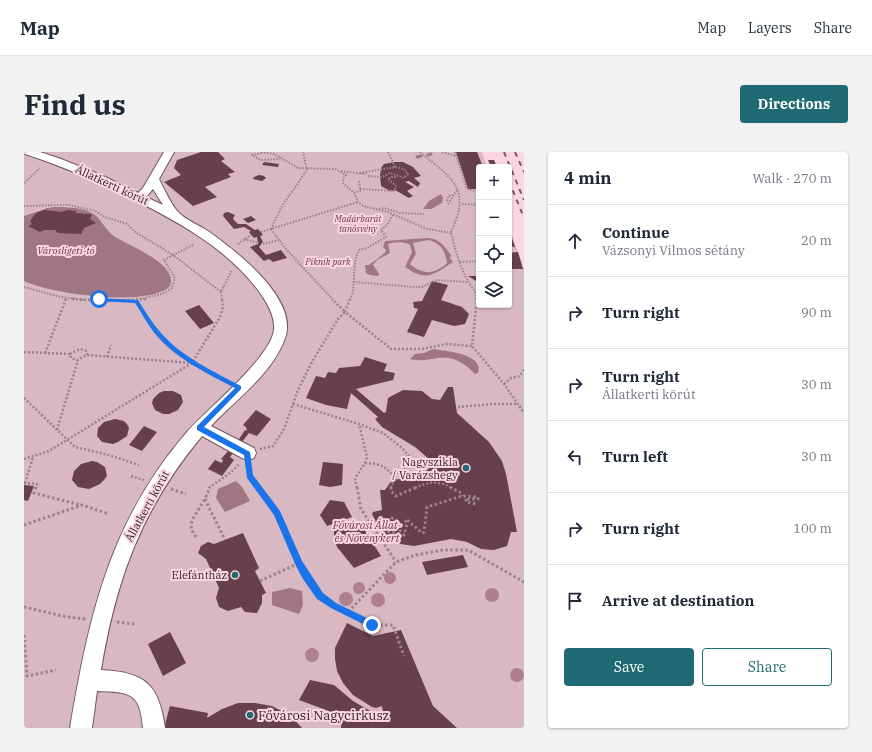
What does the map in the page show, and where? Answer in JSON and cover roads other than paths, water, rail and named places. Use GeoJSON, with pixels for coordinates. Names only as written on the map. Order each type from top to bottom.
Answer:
{"type":"FeatureCollection","features":[{"type":"Feature","properties":{"kind":"street","name":"Állatkerti körút"},"geometry":{"type":"LineString","coordinates":[[29,152],[54,160],[112,184],[174,214],[192,226],[242,264],[271,297],[278,309],[281,322],[278,341],[273,350],[181,450],[156,485],[133,527],[115,571],[100,620],[88,680],[81,728]]}},
{"type":"Feature","properties":{"kind":"street"},"geometry":{"type":"LineString","coordinates":[[139,198],[147,190],[169,152]]}},
{"type":"Feature","properties":{"kind":"street"},"geometry":{"type":"LineString","coordinates":[[112,184],[134,186],[154,179]]}},
{"type":"Feature","properties":{"kind":"street"},"geometry":{"type":"LineString","coordinates":[[154,179],[174,214]]}},
{"type":"Feature","properties":{"kind":"street"},"geometry":{"type":"LineString","coordinates":[[200,428],[248,453]]}},
{"type":"Feature","properties":{"kind":"street"},"geometry":{"type":"LineString","coordinates":[[88,680],[114,680],[125,682],[140,688],[150,702],[154,728]]}},
{"type":"Feature","properties":{"kind":"water"},"geometry":{"type":"Polygon","coordinates":[[[441,194],[443,198],[442,203],[431,209],[423,209],[429,201],[441,194]]]}},
{"type":"Feature","properties":{"kind":"water","name":"Városligeti-tó"},"geometry":{"type":"Polygon","coordinates":[[[54,207],[76,208],[92,213],[114,236],[151,256],[160,263],[167,270],[171,278],[170,286],[159,293],[121,298],[76,294],[37,286],[24,281],[24,216],[54,207]]]}},
{"type":"Feature","properties":{"kind":"water"},"geometry":{"type":"Polygon","coordinates":[[[428,238],[436,240],[444,246],[451,255],[450,258],[453,262],[429,275],[412,272],[405,267],[412,252],[410,245],[402,242],[393,243],[388,244],[390,253],[377,260],[373,265],[379,274],[378,276],[366,273],[365,265],[369,265],[385,253],[386,250],[383,247],[385,241],[428,238]],[[428,240],[413,243],[416,254],[410,264],[424,272],[438,270],[447,263],[442,248],[428,240]]]}},
{"type":"Feature","properties":{"kind":"water"},"geometry":{"type":"Polygon","coordinates":[[[433,349],[454,352],[469,357],[475,361],[478,366],[478,373],[475,374],[463,364],[453,359],[443,357],[421,360],[410,359],[415,354],[424,353],[433,349]]]}},
{"type":"Feature","properties":{"kind":"water"},"geometry":{"type":"Polygon","coordinates":[[[236,481],[242,487],[250,501],[225,512],[216,498],[218,489],[236,481]]]}},
{"type":"Feature","properties":{"kind":"water"},"geometry":{"type":"Polygon","coordinates":[[[290,588],[302,591],[303,605],[299,614],[272,605],[272,592],[290,588]]]}},
{"type":"Feature","properties":{"kind":"waterway"},"geometry":{"type":"LineString","coordinates":[[417,157],[421,156]]}},
{"type":"Feature","properties":{"kind":"railway"},"geometry":{"type":"LineString","coordinates":[[504,152],[524,200]]}},
{"type":"Feature","properties":{"kind":"railway"},"geometry":{"type":"LineString","coordinates":[[515,152],[524,172]]}},
{"type":"Feature","properties":{"kind":"railway"},"geometry":{"type":"LineString","coordinates":[[512,188],[524,218]]}},
{"type":"Feature","properties":{"kind":"place","name":"Nagyszikla / Varázshegy"},"geometry":{"type":"Point","coordinates":[466,468]}},
{"type":"Feature","properties":{"kind":"place","name":"Elefántház"},"geometry":{"type":"Point","coordinates":[235,575]}},
{"type":"Feature","properties":{"kind":"place","name":"Fővárosi Nagycirkusz"},"geometry":{"type":"Point","coordinates":[250,715]}},
{"type":"Feature","properties":{"kind":"park label","name":"Madárbarát tanösvény"},"geometry":{"type":"Point","coordinates":[358,224]}},
{"type":"Feature","properties":{"kind":"park label","name":"Piknik park"},"geometry":{"type":"Point","coordinates":[328,261]}},
{"type":"Feature","properties":{"kind":"park label","name":"Fővárosi Állat- és Növénykert"},"geometry":{"type":"Point","coordinates":[367,531]}}]}
